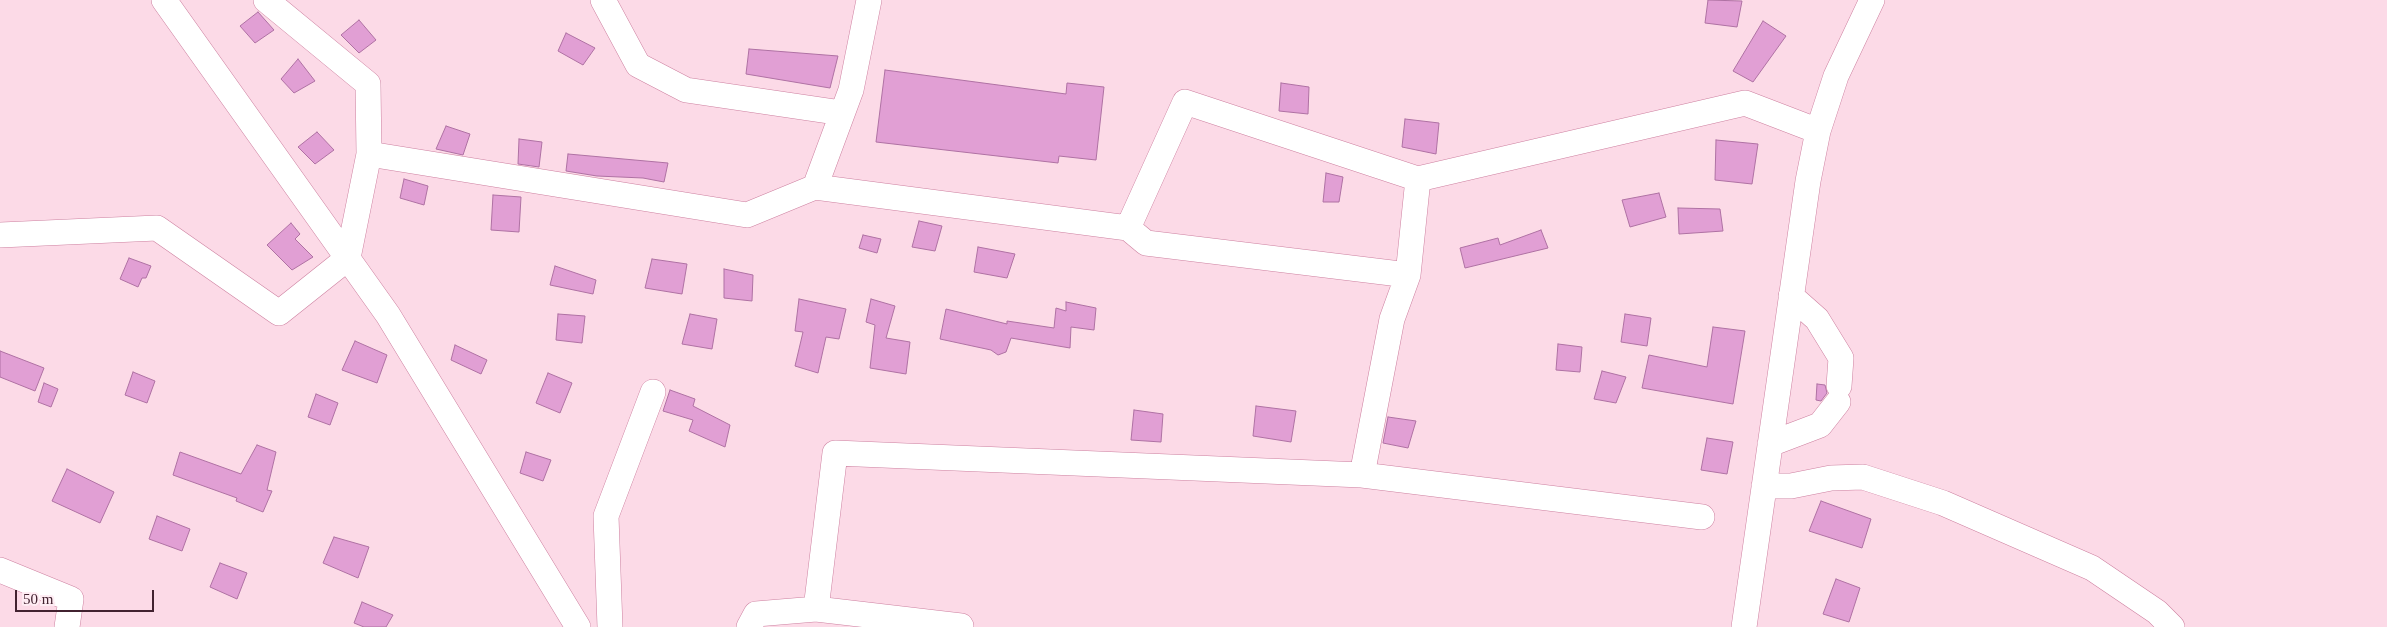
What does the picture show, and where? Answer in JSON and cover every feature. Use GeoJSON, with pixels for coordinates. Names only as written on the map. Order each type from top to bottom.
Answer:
{"type":"FeatureCollection","features":[{"type":"Feature","properties":{"kind":"street"},"geometry":{"type":"LineString","coordinates":[[164,0],[388,315],[578,627]]}},
{"type":"Feature","properties":{"kind":"street"},"geometry":{"type":"LineString","coordinates":[[0,235],[156,228],[279,313],[348,258],[368,154],[368,84],[266,0]]}},
{"type":"Feature","properties":{"kind":"street"},"geometry":{"type":"LineString","coordinates":[[603,0],[638,65],[686,90],[842,113]]}},
{"type":"Feature","properties":{"kind":"street"},"geometry":{"type":"LineString","coordinates":[[815,187],[851,90],[869,0]]}},
{"type":"Feature","properties":{"kind":"street"},"geometry":{"type":"LineString","coordinates":[[1744,627],[1808,180],[1818,131],[1836,76],[1872,0]]}},
{"type":"Feature","properties":{"kind":"street"},"geometry":{"type":"LineString","coordinates":[[1128,228],[1185,102],[1418,179],[1745,103],[1818,131]]}},
{"type":"Feature","properties":{"kind":"street"},"geometry":{"type":"LineString","coordinates":[[368,154],[747,215],[815,187],[1128,228],[1146,243],[1408,274]]}},
{"type":"Feature","properties":{"kind":"street"},"geometry":{"type":"LineString","coordinates":[[1362,475],[1392,319],[1408,274],[1418,179]]}},
{"type":"Feature","properties":{"kind":"street"},"geometry":{"type":"LineString","coordinates":[[1770,444],[1820,424],[1839,394],[1841,358],[1817,319],[1791,296]]}},
{"type":"Feature","properties":{"kind":"street"},"geometry":{"type":"LineString","coordinates":[[610,627],[606,516],[653,392]]}},
{"type":"Feature","properties":{"kind":"street"},"geometry":{"type":"LineString","coordinates":[[816,609],[835,453],[1362,475],[1702,517]]}},
{"type":"Feature","properties":{"kind":"street"},"geometry":{"type":"LineString","coordinates":[[1764,486],[1791,486],[1831,478],[1863,477],[1943,503],[2092,568],[2157,612],[2172,627]]}},
{"type":"Feature","properties":{"kind":"street"},"geometry":{"type":"LineString","coordinates":[[0,570],[71,599],[67,627]]}},
{"type":"Feature","properties":{"kind":"street"},"geometry":{"type":"LineString","coordinates":[[749,627],[756,614],[816,609],[961,626]]}},
{"type":"Feature","properties":{"kind":"building"},"geometry":{"type":"Polygon","coordinates":[[[1708,0],[1742,1],[1737,27],[1705,23],[1708,0]]]}},
{"type":"Feature","properties":{"kind":"building"},"geometry":{"type":"Polygon","coordinates":[[[258,12],[274,30],[255,43],[240,26],[258,12]]]}},
{"type":"Feature","properties":{"kind":"building"},"geometry":{"type":"Polygon","coordinates":[[[359,20],[376,40],[359,53],[341,35],[359,20]]]}},
{"type":"Feature","properties":{"kind":"building"},"geometry":{"type":"Polygon","coordinates":[[[1763,21],[1786,36],[1753,82],[1733,71],[1763,21]]]}},
{"type":"Feature","properties":{"kind":"building"},"geometry":{"type":"Polygon","coordinates":[[[566,33],[595,48],[583,65],[558,51],[566,33]]]}},
{"type":"Feature","properties":{"kind":"building"},"geometry":{"type":"Polygon","coordinates":[[[749,49],[838,56],[830,88],[746,74],[749,49]]]}},
{"type":"Feature","properties":{"kind":"building"},"geometry":{"type":"Polygon","coordinates":[[[298,59],[315,81],[294,93],[281,79],[298,59]]]}},
{"type":"Feature","properties":{"kind":"building"},"geometry":{"type":"Polygon","coordinates":[[[885,70],[1066,94],[1067,83],[1104,87],[1096,160],[1059,156],[1058,163],[876,142],[885,70]]]}},
{"type":"Feature","properties":{"kind":"building"},"geometry":{"type":"Polygon","coordinates":[[[1281,83],[1309,87],[1308,114],[1279,111],[1281,83]]]}},
{"type":"Feature","properties":{"kind":"building"},"geometry":{"type":"Polygon","coordinates":[[[1405,119],[1439,123],[1436,154],[1402,147],[1405,119]]]}},
{"type":"Feature","properties":{"kind":"building"},"geometry":{"type":"Polygon","coordinates":[[[446,126],[470,134],[463,155],[436,149],[446,126]]]}},
{"type":"Feature","properties":{"kind":"building"},"geometry":{"type":"Polygon","coordinates":[[[317,132],[334,150],[315,164],[298,147],[317,132]]]}},
{"type":"Feature","properties":{"kind":"building"},"geometry":{"type":"Polygon","coordinates":[[[519,139],[542,142],[539,167],[518,164],[519,139]]]}},
{"type":"Feature","properties":{"kind":"building"},"geometry":{"type":"Polygon","coordinates":[[[1716,140],[1758,144],[1752,184],[1715,180],[1716,140]]]}},
{"type":"Feature","properties":{"kind":"building"},"geometry":{"type":"Polygon","coordinates":[[[568,154],[668,163],[664,182],[643,178],[597,176],[566,171],[568,154]]]}},
{"type":"Feature","properties":{"kind":"building"},"geometry":{"type":"Polygon","coordinates":[[[1326,173],[1343,177],[1339,202],[1323,202],[1326,173]]]}},
{"type":"Feature","properties":{"kind":"building"},"geometry":{"type":"Polygon","coordinates":[[[404,179],[428,186],[424,205],[400,198],[404,179]]]}},
{"type":"Feature","properties":{"kind":"building"},"geometry":{"type":"Polygon","coordinates":[[[1659,193],[1666,217],[1630,227],[1622,200],[1659,193]]]}},
{"type":"Feature","properties":{"kind":"building"},"geometry":{"type":"Polygon","coordinates":[[[493,195],[521,197],[519,232],[491,230],[493,195]]]}},
{"type":"Feature","properties":{"kind":"building"},"geometry":{"type":"Polygon","coordinates":[[[1678,208],[1720,209],[1723,231],[1679,234],[1678,208]]]}},
{"type":"Feature","properties":{"kind":"building"},"geometry":{"type":"Polygon","coordinates":[[[919,221],[942,226],[935,251],[912,247],[919,221]]]}},
{"type":"Feature","properties":{"kind":"building"},"geometry":{"type":"Polygon","coordinates":[[[291,223],[300,234],[295,239],[313,257],[292,270],[267,245],[291,223]]]}},
{"type":"Feature","properties":{"kind":"building"},"geometry":{"type":"Polygon","coordinates":[[[1541,230],[1548,248],[1465,268],[1460,248],[1498,238],[1500,245],[1541,230]]]}},
{"type":"Feature","properties":{"kind":"building"},"geometry":{"type":"Polygon","coordinates":[[[863,235],[881,239],[877,253],[859,248],[863,235]]]}},
{"type":"Feature","properties":{"kind":"building"},"geometry":{"type":"Polygon","coordinates":[[[978,247],[1015,254],[1007,278],[974,272],[978,247]]]}},
{"type":"Feature","properties":{"kind":"building"},"geometry":{"type":"Polygon","coordinates":[[[129,258],[151,266],[146,278],[142,278],[138,287],[120,279],[129,258]]]}},
{"type":"Feature","properties":{"kind":"building"},"geometry":{"type":"Polygon","coordinates":[[[652,259],[687,264],[682,294],[645,288],[652,259]]]}},
{"type":"Feature","properties":{"kind":"building"},"geometry":{"type":"Polygon","coordinates":[[[555,266],[596,280],[593,294],[550,285],[555,266]]]}},
{"type":"Feature","properties":{"kind":"building"},"geometry":{"type":"Polygon","coordinates":[[[724,269],[753,275],[752,301],[724,298],[724,269]]]}},
{"type":"Feature","properties":{"kind":"building"},"geometry":{"type":"Polygon","coordinates":[[[799,299],[846,309],[839,339],[826,337],[818,373],[795,366],[803,332],[795,331],[799,299]]]}},
{"type":"Feature","properties":{"kind":"building"},"geometry":{"type":"Polygon","coordinates":[[[871,299],[895,306],[886,338],[910,342],[906,374],[870,368],[875,325],[866,322],[871,299]]]}},
{"type":"Feature","properties":{"kind":"building"},"geometry":{"type":"Polygon","coordinates":[[[1066,302],[1096,308],[1094,330],[1071,327],[1070,348],[1011,338],[1006,352],[998,355],[991,350],[940,339],[946,309],[1007,324],[1007,321],[1054,328],[1056,308],[1066,311],[1066,302]]]}},
{"type":"Feature","properties":{"kind":"building"},"geometry":{"type":"Polygon","coordinates":[[[558,314],[585,316],[582,343],[556,340],[558,314]]]}},
{"type":"Feature","properties":{"kind":"building"},"geometry":{"type":"Polygon","coordinates":[[[690,314],[717,319],[712,349],[682,344],[690,314]]]}},
{"type":"Feature","properties":{"kind":"building"},"geometry":{"type":"Polygon","coordinates":[[[1625,314],[1651,318],[1647,346],[1621,342],[1625,314]]]}},
{"type":"Feature","properties":{"kind":"building"},"geometry":{"type":"Polygon","coordinates":[[[1713,327],[1745,331],[1733,404],[1642,388],[1649,355],[1707,367],[1713,327]]]}},
{"type":"Feature","properties":{"kind":"building"},"geometry":{"type":"Polygon","coordinates":[[[355,341],[387,355],[377,383],[342,370],[355,341]]]}},
{"type":"Feature","properties":{"kind":"building"},"geometry":{"type":"Polygon","coordinates":[[[1558,344],[1582,347],[1580,372],[1556,370],[1558,344]]]}},
{"type":"Feature","properties":{"kind":"building"},"geometry":{"type":"Polygon","coordinates":[[[455,345],[487,360],[481,374],[451,360],[455,345]]]}},
{"type":"Feature","properties":{"kind":"building"},"geometry":{"type":"Polygon","coordinates":[[[0,351],[44,368],[35,391],[0,377],[0,351]]]}},
{"type":"Feature","properties":{"kind":"building"},"geometry":{"type":"Polygon","coordinates":[[[1602,371],[1626,377],[1616,403],[1594,399],[1602,371]]]}},
{"type":"Feature","properties":{"kind":"building"},"geometry":{"type":"Polygon","coordinates":[[[133,372],[155,381],[147,403],[125,395],[133,372]]]}},
{"type":"Feature","properties":{"kind":"building"},"geometry":{"type":"Polygon","coordinates":[[[548,373],[572,383],[560,413],[536,403],[548,373]]]}},
{"type":"Feature","properties":{"kind":"building"},"geometry":{"type":"Polygon","coordinates":[[[44,383],[58,389],[51,407],[38,402],[44,383]]]}},
{"type":"Feature","properties":{"kind":"building"},"geometry":{"type":"Polygon","coordinates":[[[1817,384],[1825,385],[1827,393],[1821,401],[1816,400],[1817,384]]]}},
{"type":"Feature","properties":{"kind":"building"},"geometry":{"type":"Polygon","coordinates":[[[670,390],[695,399],[693,406],[730,425],[725,447],[689,431],[693,420],[663,411],[670,390]]]}},
{"type":"Feature","properties":{"kind":"building"},"geometry":{"type":"Polygon","coordinates":[[[316,394],[338,403],[330,425],[308,417],[316,394]]]}},
{"type":"Feature","properties":{"kind":"building"},"geometry":{"type":"Polygon","coordinates":[[[1256,406],[1296,411],[1291,442],[1253,436],[1256,406]]]}},
{"type":"Feature","properties":{"kind":"building"},"geometry":{"type":"Polygon","coordinates":[[[1134,410],[1163,414],[1161,442],[1131,440],[1134,410]]]}},
{"type":"Feature","properties":{"kind":"building"},"geometry":{"type":"Polygon","coordinates":[[[1388,417],[1416,421],[1408,448],[1383,443],[1388,417]]]}},
{"type":"Feature","properties":{"kind":"building"},"geometry":{"type":"Polygon","coordinates":[[[1707,438],[1733,442],[1727,474],[1701,470],[1707,438]]]}},
{"type":"Feature","properties":{"kind":"building"},"geometry":{"type":"Polygon","coordinates":[[[257,445],[276,452],[267,490],[272,491],[263,512],[236,501],[237,498],[173,475],[180,452],[241,474],[257,445]]]}},
{"type":"Feature","properties":{"kind":"building"},"geometry":{"type":"Polygon","coordinates":[[[526,452],[551,460],[543,481],[520,473],[526,452]]]}},
{"type":"Feature","properties":{"kind":"building"},"geometry":{"type":"Polygon","coordinates":[[[67,469],[114,492],[100,523],[52,501],[67,469]]]}},
{"type":"Feature","properties":{"kind":"building"},"geometry":{"type":"Polygon","coordinates":[[[1821,501],[1871,519],[1862,548],[1809,531],[1821,501]]]}},
{"type":"Feature","properties":{"kind":"building"},"geometry":{"type":"Polygon","coordinates":[[[157,516],[190,529],[182,551],[149,539],[157,516]]]}},
{"type":"Feature","properties":{"kind":"building"},"geometry":{"type":"Polygon","coordinates":[[[334,537],[369,547],[358,578],[323,563],[334,537]]]}},
{"type":"Feature","properties":{"kind":"building"},"geometry":{"type":"Polygon","coordinates":[[[220,563],[247,573],[237,599],[210,587],[220,563]]]}},
{"type":"Feature","properties":{"kind":"building"},"geometry":{"type":"Polygon","coordinates":[[[1836,579],[1860,588],[1849,622],[1823,614],[1836,579]]]}},
{"type":"Feature","properties":{"kind":"building"},"geometry":{"type":"Polygon","coordinates":[[[362,602],[393,615],[386,627],[364,627],[354,623],[362,602]]]}}]}
